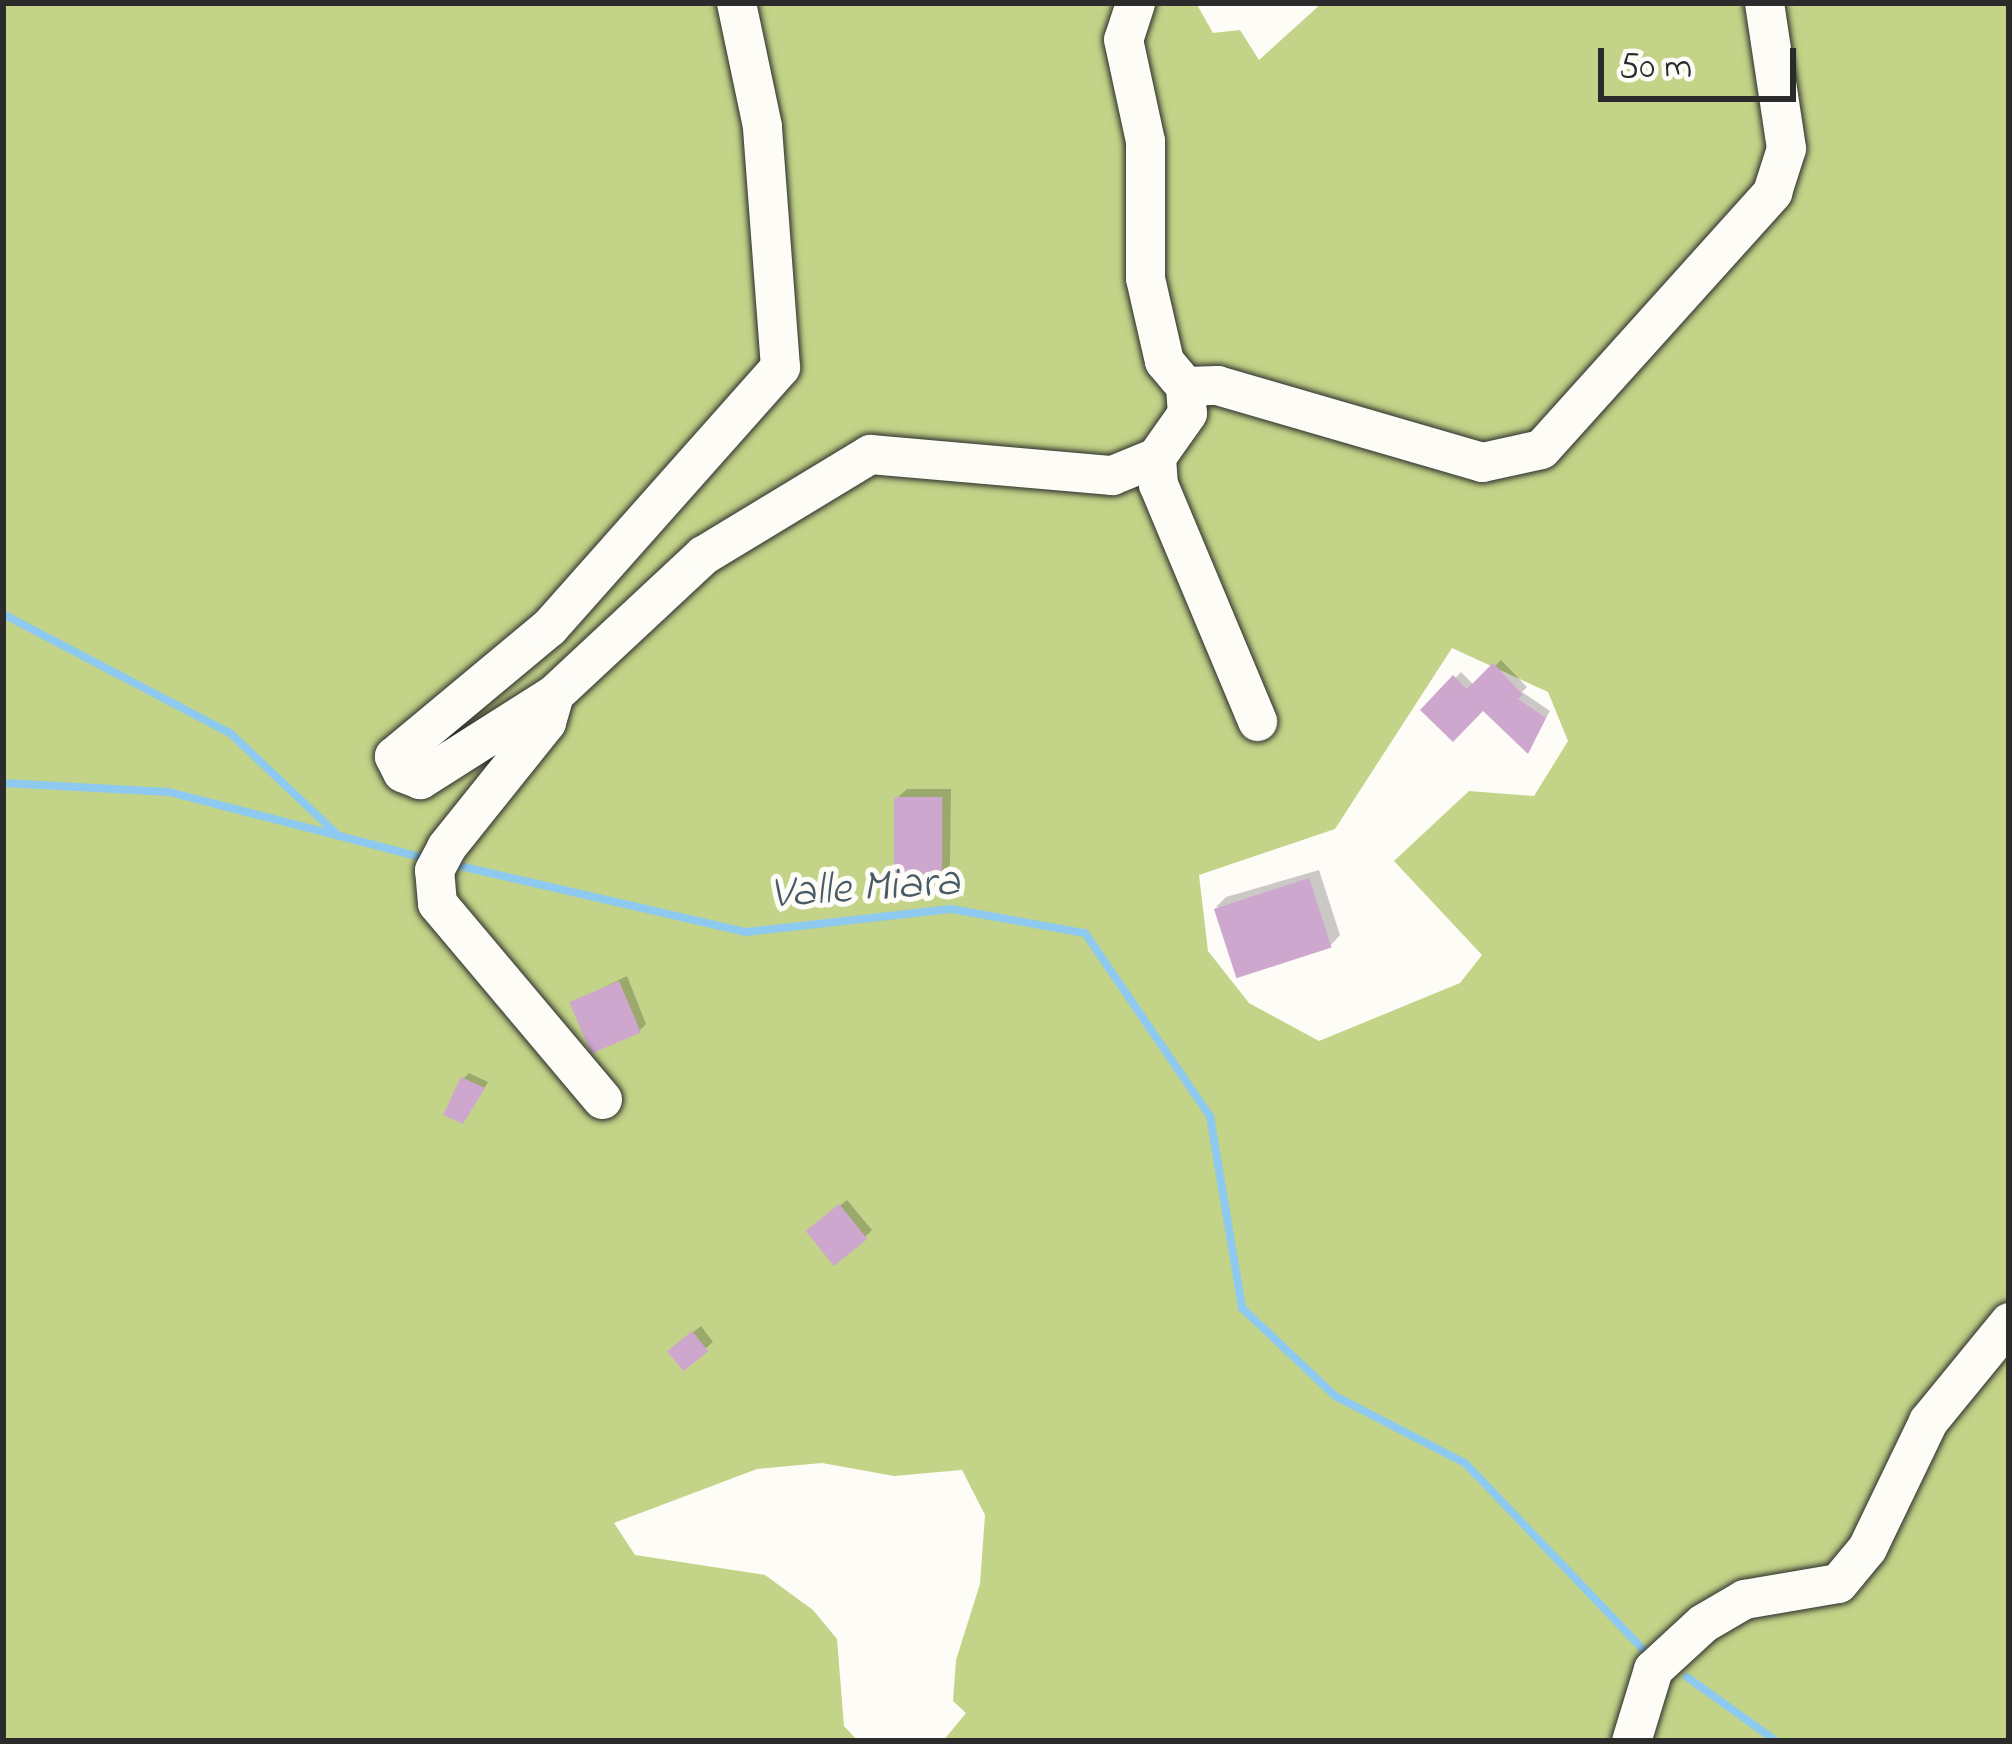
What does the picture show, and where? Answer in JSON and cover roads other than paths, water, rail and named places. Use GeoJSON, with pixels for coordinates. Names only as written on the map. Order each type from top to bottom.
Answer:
{"type":"FeatureCollection","features":[{"type":"Feature","properties":{"kind":"street"},"geometry":{"type":"LineString","coordinates":[[736,3],[762,126],[780,367],[549,627],[394,756],[402,772],[420,779],[554,694],[703,555],[870,454],[1112,475],[1156,457],[1187,413],[1185,386],[1164,362],[1145,278],[1145,141],[1123,39],[1135,3]]}},
{"type":"Feature","properties":{"kind":"street"},"geometry":{"type":"LineString","coordinates":[[1185,386],[1217,386],[1482,462],[1540,449],[1772,192],[1786,148],[1764,3]]}},
{"type":"Feature","properties":{"kind":"street"},"geometry":{"type":"LineString","coordinates":[[1156,457],[1158,484],[1257,721]]}},
{"type":"Feature","properties":{"kind":"street"},"geometry":{"type":"LineString","coordinates":[[554,694],[546,722],[440,859],[437,902],[602,1099]]}},
{"type":"Feature","properties":{"kind":"street"},"geometry":{"type":"LineString","coordinates":[[1631,1741],[1653,1669],[1703,1623],[1744,1599],[1838,1582],[1867,1548],[1928,1421],[2009,1322]]}},
{"type":"Feature","properties":{"kind":"waterway"},"geometry":{"type":"LineString","coordinates":[[3,614],[230,733],[339,836]]}},
{"type":"Feature","properties":{"kind":"waterway","name":"Valle Miara"},"geometry":{"type":"LineString","coordinates":[[3,783],[169,792],[425,858]]}},
{"type":"Feature","properties":{"kind":"waterway","name":"Valle Miara"},"geometry":{"type":"LineString","coordinates":[[451,864],[746,932],[951,909],[1085,933],[1210,1116],[1242,1308],[1335,1396],[1465,1463],[1644,1650]]}},
{"type":"Feature","properties":{"kind":"waterway","name":"Valle Miara"},"geometry":{"type":"LineString","coordinates":[[1687,1677],[1776,1741]]}}]}
